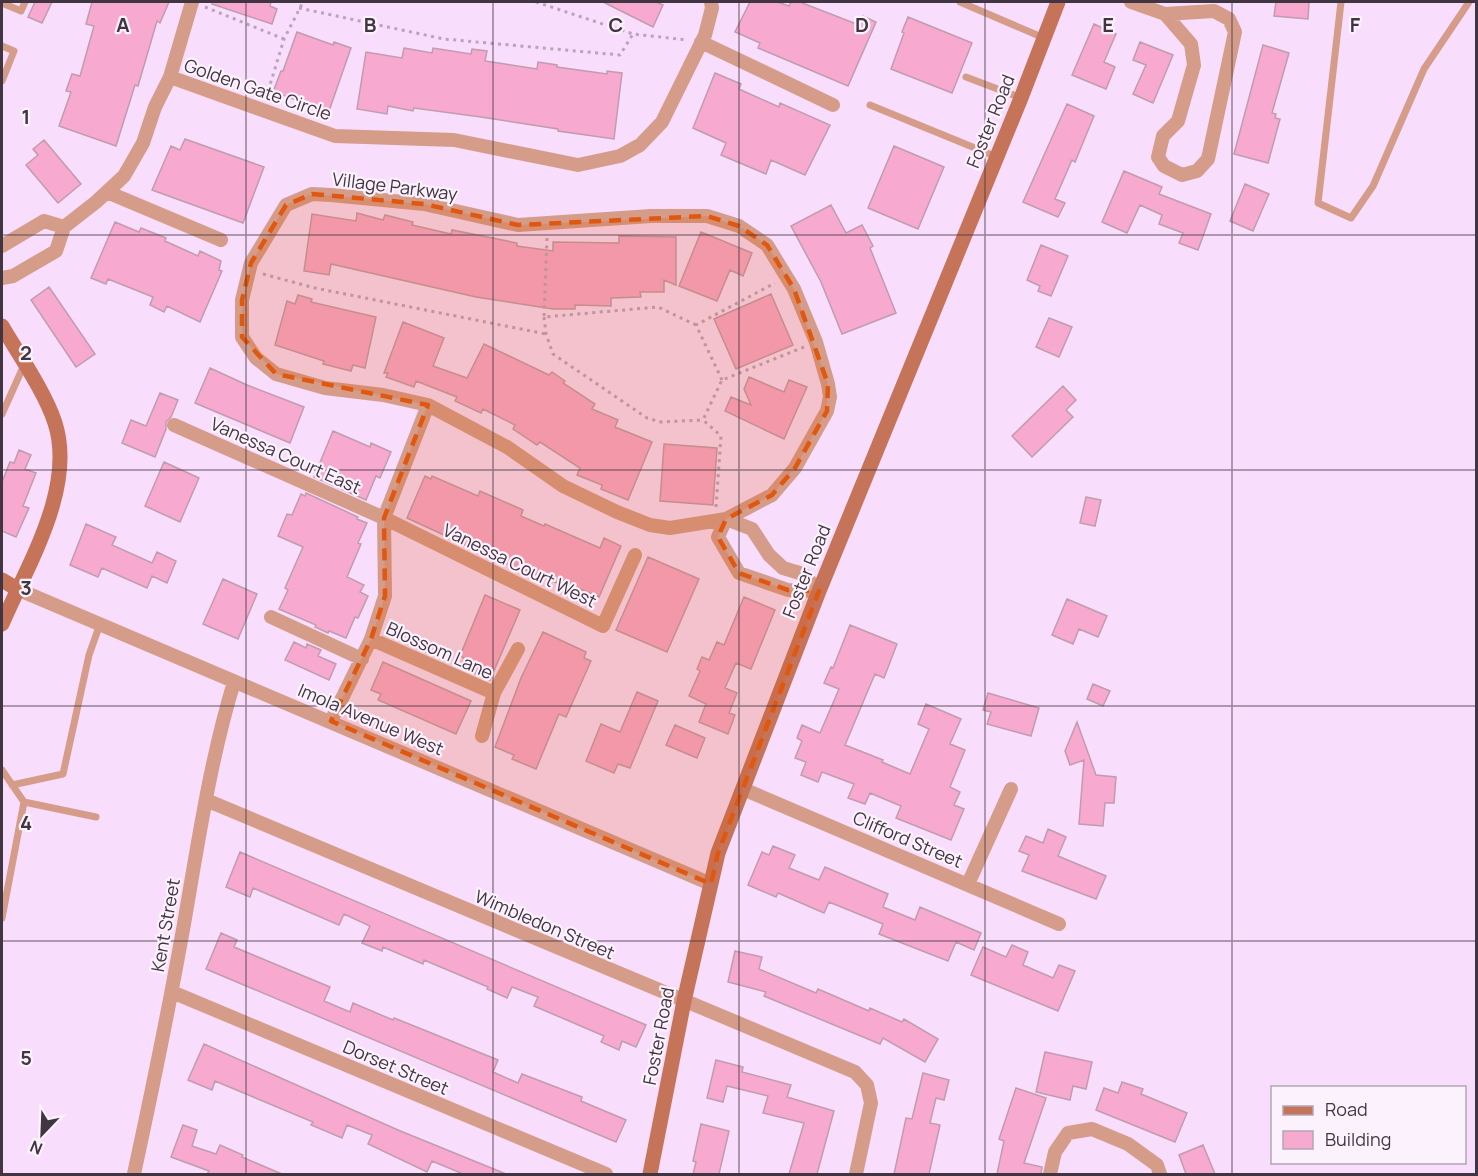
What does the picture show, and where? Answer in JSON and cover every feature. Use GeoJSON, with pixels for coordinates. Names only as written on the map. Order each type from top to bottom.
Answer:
{"type":"FeatureCollection","features":[{"type":"Feature","properties":{"kind":"street","name":"Golden Gate Circle"},"geometry":{"type":"LineString","coordinates":[[170,77],[335,136],[454,140],[578,165],[621,156],[640,145],[662,122],[701,42],[712,8],[711,2]]}},
{"type":"Feature","properties":{"kind":"street","name":"Foster Road"},"geometry":{"type":"LineString","coordinates":[[650,1174],[684,1001],[718,853],[819,591],[1021,98],[1058,2]]}},
{"type":"Feature","properties":{"kind":"street"},"geometry":{"type":"LineString","coordinates":[[1131,2],[1165,14],[1214,11],[1229,20],[1235,32],[1208,159],[1197,171],[1182,175],[1164,166],[1158,157],[1163,136],[1178,121],[1194,65],[1191,44],[1165,14]]}},
{"type":"Feature","properties":{"kind":"street","name":"Golden Gate Circle"},"geometry":{"type":"LineString","coordinates":[[2,278],[13,276],[56,251],[64,227],[124,176],[143,143],[155,107],[170,77],[197,4]]}},
{"type":"Feature","properties":{"kind":"street"},"geometry":{"type":"LineString","coordinates":[[701,42],[833,105]]}},
{"type":"Feature","properties":{"kind":"street"},"geometry":{"type":"LineString","coordinates":[[107,192],[221,240]]}},
{"type":"Feature","properties":{"kind":"street","name":"Village Parkway"},"geometry":{"type":"LineString","coordinates":[[312,194],[424,204],[518,225],[548,223],[651,216],[707,216],[739,226],[767,245],[794,289],[816,342],[830,397],[826,411],[795,468],[772,495],[721,520],[670,528],[650,525],[563,486],[507,447],[428,405],[383,395],[325,388],[276,374],[256,358],[242,337],[242,300],[251,263],[286,205],[312,194]]}},
{"type":"Feature","properties":{"kind":"street"},"geometry":{"type":"LineString","coordinates":[[2,246],[44,221],[64,227]]}},
{"type":"Feature","properties":{"kind":"street"},"geometry":{"type":"LineString","coordinates":[[2,326],[55,423],[61,457],[49,518],[2,624]]}},
{"type":"Feature","properties":{"kind":"street"},"geometry":{"type":"LineString","coordinates":[[331,721],[362,659],[385,596],[384,518],[428,405]]}},
{"type":"Feature","properties":{"kind":"street","name":"Vanessa Court East"},"geometry":{"type":"LineString","coordinates":[[174,425],[384,518]]}},
{"type":"Feature","properties":{"kind":"street","name":"Vanessa Court West"},"geometry":{"type":"LineString","coordinates":[[384,518],[603,626],[635,555]]}},
{"type":"Feature","properties":{"kind":"street"},"geometry":{"type":"LineString","coordinates":[[721,520],[752,529],[769,555],[783,568],[804,574],[819,591],[788,590],[740,573],[718,537],[721,520]]}},
{"type":"Feature","properties":{"kind":"street"},"geometry":{"type":"LineString","coordinates":[[2,582],[16,589]]}},
{"type":"Feature","properties":{"kind":"street","name":"Imola Avenue West"},"geometry":{"type":"LineString","coordinates":[[16,589],[711,884]]}},
{"type":"Feature","properties":{"kind":"street"},"geometry":{"type":"LineString","coordinates":[[271,617],[362,659]]}},
{"type":"Feature","properties":{"kind":"street","name":"Blossom Lane"},"geometry":{"type":"LineString","coordinates":[[370,639],[494,693]]}},
{"type":"Feature","properties":{"kind":"street"},"geometry":{"type":"LineString","coordinates":[[482,736],[494,693],[518,649]]}},
{"type":"Feature","properties":{"kind":"street","name":"Kent Street"},"geometry":{"type":"LineString","coordinates":[[134,1174],[171,992],[206,800],[234,682]]}},
{"type":"Feature","properties":{"kind":"street","name":"Clifford Street"},"geometry":{"type":"LineString","coordinates":[[743,789],[1059,924]]}},
{"type":"Feature","properties":{"kind":"street"},"geometry":{"type":"LineString","coordinates":[[968,884],[1011,789]]}},
{"type":"Feature","properties":{"kind":"street","name":"Wimbledon Street"},"geometry":{"type":"LineString","coordinates":[[206,800],[855,1072],[867,1085],[871,1103],[856,1174]]}},
{"type":"Feature","properties":{"kind":"street","name":"Dorset Street"},"geometry":{"type":"LineString","coordinates":[[171,992],[606,1174]]}},
{"type":"Feature","properties":{"kind":"street"},"geometry":{"type":"LineString","coordinates":[[1050,1174],[1055,1152],[1068,1133],[1092,1129],[1128,1144],[1157,1165],[1160,1174]]}},
{"type":"Feature","properties":{"kind":"lane"},"geometry":{"type":"LineString","coordinates":[[2,3],[21,11],[25,2]]}},
{"type":"Feature","properties":{"kind":"lane"},"geometry":{"type":"LineString","coordinates":[[960,2],[975,5],[1044,38]]}},
{"type":"Feature","properties":{"kind":"lane"},"geometry":{"type":"LineString","coordinates":[[1341,2],[1318,203],[1351,218],[1373,186],[1424,69],[1469,2]]}},
{"type":"Feature","properties":{"kind":"lane"},"geometry":{"type":"LineString","coordinates":[[2,46],[14,51],[2,81]]}},
{"type":"Feature","properties":{"kind":"lane"},"geometry":{"type":"LineString","coordinates":[[966,77],[1021,98]]}},
{"type":"Feature","properties":{"kind":"lane"},"geometry":{"type":"LineString","coordinates":[[870,105],[997,157]]}},
{"type":"Feature","properties":{"kind":"lane"},"geometry":{"type":"LineString","coordinates":[[2,414],[24,365]]}},
{"type":"Feature","properties":{"kind":"lane"},"geometry":{"type":"LineString","coordinates":[[12,785],[63,774],[89,655],[100,624]]}},
{"type":"Feature","properties":{"kind":"lane"},"geometry":{"type":"LineString","coordinates":[[2,770],[24,802],[96,818]]}},
{"type":"Feature","properties":{"kind":"lane"},"geometry":{"type":"LineString","coordinates":[[2,918],[24,802]]}},
{"type":"Feature","properties":{"kind":"path"},"geometry":{"type":"LineString","coordinates":[[263,110],[284,39],[303,2]]}},
{"type":"Feature","properties":{"kind":"path"},"geometry":{"type":"LineString","coordinates":[[536,2],[633,34],[701,42]]}},
{"type":"Feature","properties":{"kind":"path"},"geometry":{"type":"LineString","coordinates":[[197,4],[284,39]]}},
{"type":"Feature","properties":{"kind":"path"},"geometry":{"type":"LineString","coordinates":[[299,8],[444,39],[620,55],[633,34]]}},
{"type":"Feature","properties":{"kind":"path"},"geometry":{"type":"LineString","coordinates":[[548,223],[544,317],[546,334],[553,354],[647,418],[662,422],[703,420],[721,436],[721,520]]}},
{"type":"Feature","properties":{"kind":"path"},"geometry":{"type":"LineString","coordinates":[[249,270],[315,288],[546,334]]}},
{"type":"Feature","properties":{"kind":"path"},"geometry":{"type":"LineString","coordinates":[[696,325],[787,277]]}},
{"type":"Feature","properties":{"kind":"path"},"geometry":{"type":"LineString","coordinates":[[544,317],[658,307],[696,325],[722,380]]}},
{"type":"Feature","properties":{"kind":"path"},"geometry":{"type":"LineString","coordinates":[[703,420],[722,380],[816,342]]}},
{"type":"Feature","properties":{"kind":"highlighted area"},"geometry":{"type":"Polygon","coordinates":[[[312,194],[424,204],[518,225],[707,216],[739,226],[767,245],[794,289],[828,384],[827,411],[795,468],[772,495],[726,519],[718,537],[739,573],[788,590],[819,591],[718,853],[711,884],[331,721],[371,639],[385,596],[384,518],[428,405],[276,374],[242,337],[242,300],[251,263],[286,205],[312,194]]]}},
{"type":"Feature","properties":{"kind":"building"},"geometry":{"type":"Polygon","coordinates":[[[35,2],[52,2],[42,23],[28,17],[35,2]]]}},
{"type":"Feature","properties":{"kind":"building"},"geometry":{"type":"Polygon","coordinates":[[[92,2],[169,2],[160,23],[157,21],[138,86],[135,85],[116,146],[59,126],[71,92],[66,91],[72,74],[80,76],[94,26],[86,24],[92,2]]]}},
{"type":"Feature","properties":{"kind":"building"},"geometry":{"type":"Polygon","coordinates":[[[213,2],[271,2],[270,6],[277,9],[272,24],[212,4],[213,2]]]}},
{"type":"Feature","properties":{"kind":"building"},"geometry":{"type":"Polygon","coordinates":[[[603,2],[656,2],[663,5],[653,27],[603,2]]]}},
{"type":"Feature","properties":{"kind":"building"},"geometry":{"type":"Polygon","coordinates":[[[750,2],[777,2],[789,6],[791,2],[800,2],[859,25],[863,16],[876,22],[848,86],[758,48],[760,43],[735,32],[750,2]]]}},
{"type":"Feature","properties":{"kind":"building"},"geometry":{"type":"Polygon","coordinates":[[[1276,2],[1309,2],[1308,19],[1274,16],[1276,2]]]}},
{"type":"Feature","properties":{"kind":"building"},"geometry":{"type":"Polygon","coordinates":[[[908,17],[972,43],[952,93],[891,69],[908,17]]]}},
{"type":"Feature","properties":{"kind":"building"},"geometry":{"type":"Polygon","coordinates":[[[1094,24],[1116,34],[1104,62],[1115,67],[1106,89],[1072,75],[1094,24]]]}},
{"type":"Feature","properties":{"kind":"building"},"geometry":{"type":"Polygon","coordinates":[[[297,32],[333,45],[334,42],[351,48],[329,111],[273,92],[297,32]]]}},
{"type":"Feature","properties":{"kind":"building"},"geometry":{"type":"Polygon","coordinates":[[[1140,42],[1173,55],[1153,103],[1133,94],[1146,65],[1133,60],[1140,42]]]}},
{"type":"Feature","properties":{"kind":"building"},"geometry":{"type":"Polygon","coordinates":[[[1263,45],[1289,53],[1272,113],[1276,114],[1275,118],[1280,119],[1268,163],[1234,154],[1263,45]]]}},
{"type":"Feature","properties":{"kind":"building"},"geometry":{"type":"Polygon","coordinates":[[[404,48],[432,53],[433,48],[471,54],[472,49],[487,51],[485,61],[537,69],[538,62],[607,74],[607,71],[622,73],[614,139],[414,108],[413,111],[388,106],[387,114],[357,109],[366,52],[402,58],[404,48]]]}},
{"type":"Feature","properties":{"kind":"building"},"geometry":{"type":"Polygon","coordinates":[[[715,73],[741,84],[739,89],[779,107],[780,103],[830,125],[805,175],[771,160],[766,174],[721,155],[726,143],[693,128],[715,73]]]}},
{"type":"Feature","properties":{"kind":"building"},"geometry":{"type":"Polygon","coordinates":[[[1067,104],[1094,116],[1075,162],[1072,160],[1055,199],[1065,203],[1058,217],[1023,202],[1067,104]]]}},
{"type":"Feature","properties":{"kind":"building"},"geometry":{"type":"Polygon","coordinates":[[[185,139],[264,167],[243,223],[152,190],[171,146],[180,150],[185,139]]]}},
{"type":"Feature","properties":{"kind":"building"},"geometry":{"type":"Polygon","coordinates":[[[44,140],[81,184],[58,203],[26,165],[38,155],[33,149],[44,140]]]}},
{"type":"Feature","properties":{"kind":"building"},"geometry":{"type":"Polygon","coordinates":[[[894,146],[944,167],[918,229],[868,208],[894,146]]]}},
{"type":"Feature","properties":{"kind":"building"},"geometry":{"type":"Polygon","coordinates":[[[1124,171],[1162,187],[1159,194],[1211,214],[1198,250],[1179,243],[1183,233],[1159,224],[1162,215],[1140,205],[1127,233],[1102,222],[1124,171]]]}},
{"type":"Feature","properties":{"kind":"building"},"geometry":{"type":"Polygon","coordinates":[[[1245,184],[1269,194],[1253,231],[1230,221],[1245,184]]]}},
{"type":"Feature","properties":{"kind":"building"},"geometry":{"type":"Polygon","coordinates":[[[831,205],[846,233],[862,225],[873,246],[870,248],[896,313],[842,334],[821,282],[791,226],[831,205]]]}},
{"type":"Feature","properties":{"kind":"building"},"geometry":{"type":"Polygon","coordinates":[[[357,213],[383,220],[385,215],[413,222],[412,225],[451,234],[452,230],[517,243],[517,246],[553,251],[553,242],[619,243],[619,236],[676,237],[676,285],[664,280],[664,292],[640,292],[641,297],[611,298],[611,306],[575,305],[575,309],[553,309],[476,297],[331,264],[329,275],[304,271],[312,214],[356,221],[357,213]]]}},
{"type":"Feature","properties":{"kind":"building"},"geometry":{"type":"Polygon","coordinates":[[[115,222],[139,232],[141,228],[166,238],[165,241],[198,256],[200,251],[221,261],[219,270],[222,271],[200,322],[167,306],[164,312],[150,305],[153,297],[108,279],[106,284],[91,278],[115,222]]]}},
{"type":"Feature","properties":{"kind":"building"},"geometry":{"type":"Polygon","coordinates":[[[701,232],[752,253],[743,276],[730,270],[717,301],[679,286],[701,232]]]}},
{"type":"Feature","properties":{"kind":"building"},"geometry":{"type":"Polygon","coordinates":[[[1041,245],[1068,256],[1051,296],[1038,291],[1040,286],[1027,280],[1041,245]]]}},
{"type":"Feature","properties":{"kind":"building"},"geometry":{"type":"Polygon","coordinates":[[[49,287],[95,354],[76,367],[31,300],[49,287]]]}},
{"type":"Feature","properties":{"kind":"building"},"geometry":{"type":"Polygon","coordinates":[[[771,294],[793,345],[736,369],[714,319],[771,294]]]}},
{"type":"Feature","properties":{"kind":"building"},"geometry":{"type":"Polygon","coordinates":[[[298,295],[312,299],[311,302],[376,317],[365,368],[353,365],[351,371],[323,364],[324,361],[275,345],[287,301],[295,304],[298,295]]]}},
{"type":"Feature","properties":{"kind":"building"},"geometry":{"type":"Polygon","coordinates":[[[1049,318],[1072,327],[1059,357],[1036,347],[1049,318]]]}},
{"type":"Feature","properties":{"kind":"building"},"geometry":{"type":"Polygon","coordinates":[[[403,322],[444,338],[433,366],[467,378],[484,344],[549,375],[552,372],[565,381],[563,383],[595,404],[592,409],[618,420],[615,427],[652,442],[628,500],[601,489],[602,485],[577,475],[580,468],[540,442],[537,445],[513,429],[515,425],[483,409],[481,413],[455,401],[457,397],[416,381],[414,387],[386,377],[388,373],[384,373],[403,322]]]}},
{"type":"Feature","properties":{"kind":"building"},"geometry":{"type":"Polygon","coordinates":[[[210,368],[304,407],[290,443],[195,403],[210,368]]]}},
{"type":"Feature","properties":{"kind":"building"},"geometry":{"type":"Polygon","coordinates":[[[749,377],[784,392],[789,380],[807,387],[784,439],[725,411],[731,397],[751,405],[744,389],[749,377]]]}},
{"type":"Feature","properties":{"kind":"building"},"geometry":{"type":"Polygon","coordinates":[[[1063,386],[1076,400],[1066,410],[1073,417],[1032,457],[1012,436],[1063,386]]]}},
{"type":"Feature","properties":{"kind":"building"},"geometry":{"type":"Polygon","coordinates":[[[160,393],[178,400],[171,417],[166,422],[166,429],[155,457],[122,443],[131,420],[146,426],[160,393]]]}},
{"type":"Feature","properties":{"kind":"building"},"geometry":{"type":"Polygon","coordinates":[[[333,431],[370,447],[371,443],[391,452],[380,478],[376,476],[366,500],[314,477],[333,431]]]}},
{"type":"Feature","properties":{"kind":"building"},"geometry":{"type":"Polygon","coordinates":[[[664,444],[717,448],[713,505],[660,501],[664,444]]]}},
{"type":"Feature","properties":{"kind":"building"},"geometry":{"type":"Polygon","coordinates":[[[19,450],[31,455],[25,469],[36,473],[23,506],[29,508],[16,537],[2,531],[2,482],[10,462],[14,463],[19,450]]]}},
{"type":"Feature","properties":{"kind":"building"},"geometry":{"type":"Polygon","coordinates":[[[164,462],[199,478],[180,522],[145,506],[164,462]]]}},
{"type":"Feature","properties":{"kind":"building"},"geometry":{"type":"Polygon","coordinates":[[[425,476],[431,479],[432,476],[478,496],[480,491],[523,510],[521,516],[600,548],[604,538],[621,546],[599,597],[563,582],[562,585],[519,567],[518,569],[407,518],[425,476]]]}},
{"type":"Feature","properties":{"kind":"building"},"geometry":{"type":"Polygon","coordinates":[[[306,493],[367,523],[347,577],[364,585],[360,592],[368,596],[346,638],[329,631],[328,633],[315,627],[316,625],[279,609],[288,590],[285,588],[303,547],[278,536],[287,514],[292,515],[301,494],[305,496],[306,493]]]}},
{"type":"Feature","properties":{"kind":"building"},"geometry":{"type":"Polygon","coordinates":[[[1086,497],[1101,500],[1095,526],[1080,523],[1086,497]]]}},
{"type":"Feature","properties":{"kind":"building"},"geometry":{"type":"Polygon","coordinates":[[[86,524],[116,537],[112,545],[152,563],[157,552],[176,561],[167,583],[152,576],[147,588],[102,568],[98,577],[70,565],[86,524]]]}},
{"type":"Feature","properties":{"kind":"building"},"geometry":{"type":"Polygon","coordinates":[[[648,557],[699,579],[667,652],[616,630],[648,557]]]}},
{"type":"Feature","properties":{"kind":"building"},"geometry":{"type":"Polygon","coordinates":[[[223,579],[257,594],[238,639],[203,624],[223,579]]]}},
{"type":"Feature","properties":{"kind":"building"},"geometry":{"type":"Polygon","coordinates":[[[485,595],[520,610],[490,680],[460,667],[464,658],[460,656],[485,595]]]}},
{"type":"Feature","properties":{"kind":"building"},"geometry":{"type":"Polygon","coordinates":[[[744,597],[775,610],[751,669],[736,663],[725,688],[737,693],[729,713],[735,715],[728,734],[699,722],[706,704],[689,696],[700,671],[697,669],[702,657],[709,660],[717,642],[724,645],[744,597]]]}},
{"type":"Feature","properties":{"kind":"building"},"geometry":{"type":"Polygon","coordinates":[[[1067,599],[1107,616],[1098,637],[1079,629],[1073,644],[1052,635],[1067,599]]]}},
{"type":"Feature","properties":{"kind":"building"},"geometry":{"type":"Polygon","coordinates":[[[850,625],[897,644],[884,678],[875,674],[845,745],[910,774],[929,729],[918,724],[926,704],[961,719],[950,744],[965,750],[950,787],[960,792],[954,805],[964,809],[951,840],[896,818],[901,806],[870,793],[865,804],[848,798],[854,784],[822,772],[818,782],[801,775],[806,762],[795,758],[802,741],[797,738],[802,725],[820,733],[839,689],[824,683],[831,667],[833,668],[850,625]]]}},
{"type":"Feature","properties":{"kind":"building"},"geometry":{"type":"Polygon","coordinates":[[[543,632],[586,652],[584,658],[591,661],[566,717],[559,714],[536,769],[512,759],[514,755],[495,747],[521,678],[543,632]]]}},
{"type":"Feature","properties":{"kind":"building"},"geometry":{"type":"Polygon","coordinates":[[[294,642],[306,648],[307,644],[321,650],[318,656],[336,664],[329,680],[285,660],[294,642]]]}},
{"type":"Feature","properties":{"kind":"building"},"geometry":{"type":"Polygon","coordinates":[[[383,662],[471,701],[456,734],[378,700],[381,694],[371,690],[383,662]]]}},
{"type":"Feature","properties":{"kind":"building"},"geometry":{"type":"Polygon","coordinates":[[[1093,684],[1110,691],[1103,706],[1087,699],[1093,684]]]}},
{"type":"Feature","properties":{"kind":"building"},"geometry":{"type":"Polygon","coordinates":[[[637,692],[658,701],[630,768],[618,764],[614,773],[586,761],[601,724],[620,732],[637,692]]]}},
{"type":"Feature","properties":{"kind":"building"},"geometry":{"type":"Polygon","coordinates":[[[988,693],[1039,708],[1031,736],[987,724],[991,712],[983,710],[988,693]]]}},
{"type":"Feature","properties":{"kind":"building"},"geometry":{"type":"Polygon","coordinates":[[[1077,722],[1096,775],[1116,777],[1114,803],[1105,803],[1103,826],[1079,824],[1084,760],[1070,765],[1065,751],[1077,722]]]}},
{"type":"Feature","properties":{"kind":"building"},"geometry":{"type":"Polygon","coordinates":[[[675,725],[705,738],[697,758],[666,745],[675,725]]]}},
{"type":"Feature","properties":{"kind":"building"},"geometry":{"type":"Polygon","coordinates":[[[1048,829],[1066,837],[1058,856],[1106,876],[1096,899],[1022,871],[1029,855],[1019,851],[1026,836],[1043,843],[1048,829]]]}},
{"type":"Feature","properties":{"kind":"building"},"geometry":{"type":"Polygon","coordinates":[[[773,846],[795,855],[789,868],[819,880],[825,867],[888,894],[883,907],[915,920],[920,907],[981,933],[974,950],[956,942],[948,961],[879,934],[883,924],[829,902],[824,913],[778,893],[776,897],[748,885],[762,852],[769,855],[773,846]]]}},
{"type":"Feature","properties":{"kind":"building"},"geometry":{"type":"Polygon","coordinates":[[[240,852],[646,1025],[636,1047],[622,1041],[619,1050],[601,1042],[604,1036],[534,1006],[538,997],[512,987],[507,998],[487,989],[488,987],[424,960],[423,964],[383,947],[382,951],[362,943],[370,926],[344,914],[339,925],[253,888],[250,897],[226,887],[240,852]]]}},
{"type":"Feature","properties":{"kind":"building"},"geometry":{"type":"Polygon","coordinates":[[[221,933],[237,940],[234,947],[330,987],[324,1001],[350,1012],[353,1003],[393,1020],[394,1018],[498,1060],[493,1072],[518,1083],[522,1074],[582,1097],[581,1101],[626,1120],[616,1142],[206,969],[221,933]]]}},
{"type":"Feature","properties":{"kind":"building"},"geometry":{"type":"Polygon","coordinates":[[[1012,945],[1028,952],[1023,965],[1053,978],[1059,965],[1075,971],[1058,1011],[971,975],[983,947],[1006,957],[1012,945]]]}},
{"type":"Feature","properties":{"kind":"building"},"geometry":{"type":"Polygon","coordinates":[[[735,951],[762,957],[759,969],[816,993],[818,989],[869,1011],[870,1008],[902,1022],[904,1019],[938,1039],[925,1062],[883,1038],[880,1044],[764,996],[766,992],[728,982],[735,951]]]}},
{"type":"Feature","properties":{"kind":"building"},"geometry":{"type":"Polygon","coordinates":[[[204,1044],[398,1130],[506,1174],[463,1174],[432,1161],[427,1172],[368,1144],[372,1135],[347,1125],[342,1138],[311,1125],[313,1122],[215,1081],[212,1090],[188,1080],[204,1044]]]}},
{"type":"Feature","properties":{"kind":"building"},"geometry":{"type":"Polygon","coordinates":[[[1045,1052],[1092,1062],[1086,1089],[1073,1086],[1070,1100],[1036,1092],[1045,1052]]]}},
{"type":"Feature","properties":{"kind":"building"},"geometry":{"type":"Polygon","coordinates":[[[716,1060],[743,1067],[742,1072],[791,1085],[787,1097],[834,1111],[817,1174],[789,1174],[804,1123],[763,1113],[768,1096],[727,1086],[723,1102],[707,1098],[716,1060]]]}},
{"type":"Feature","properties":{"kind":"building"},"geometry":{"type":"Polygon","coordinates":[[[923,1073],[949,1080],[944,1100],[936,1098],[930,1123],[940,1125],[929,1174],[894,1174],[906,1118],[912,1119],[923,1073]]]}},
{"type":"Feature","properties":{"kind":"building"},"geometry":{"type":"Polygon","coordinates":[[[1122,1082],[1143,1089],[1141,1094],[1187,1113],[1175,1142],[1096,1110],[1104,1088],[1118,1093],[1122,1082]]]}},
{"type":"Feature","properties":{"kind":"building"},"geometry":{"type":"Polygon","coordinates":[[[1016,1088],[1046,1098],[1024,1163],[1042,1167],[1041,1174],[997,1174],[1004,1141],[999,1139],[1016,1088]]]}},
{"type":"Feature","properties":{"kind":"building"},"geometry":{"type":"Polygon","coordinates":[[[701,1124],[729,1131],[719,1174],[693,1174],[696,1162],[693,1161],[701,1124]]]}},
{"type":"Feature","properties":{"kind":"building"},"geometry":{"type":"Polygon","coordinates":[[[183,1125],[197,1130],[192,1146],[216,1154],[220,1145],[282,1174],[207,1174],[209,1171],[171,1157],[183,1125]]]}},
{"type":"Feature","properties":{"kind":"building"},"geometry":{"type":"Polygon","coordinates":[[[1203,1145],[1215,1174],[1186,1174],[1179,1155],[1203,1145]]]}}]}
